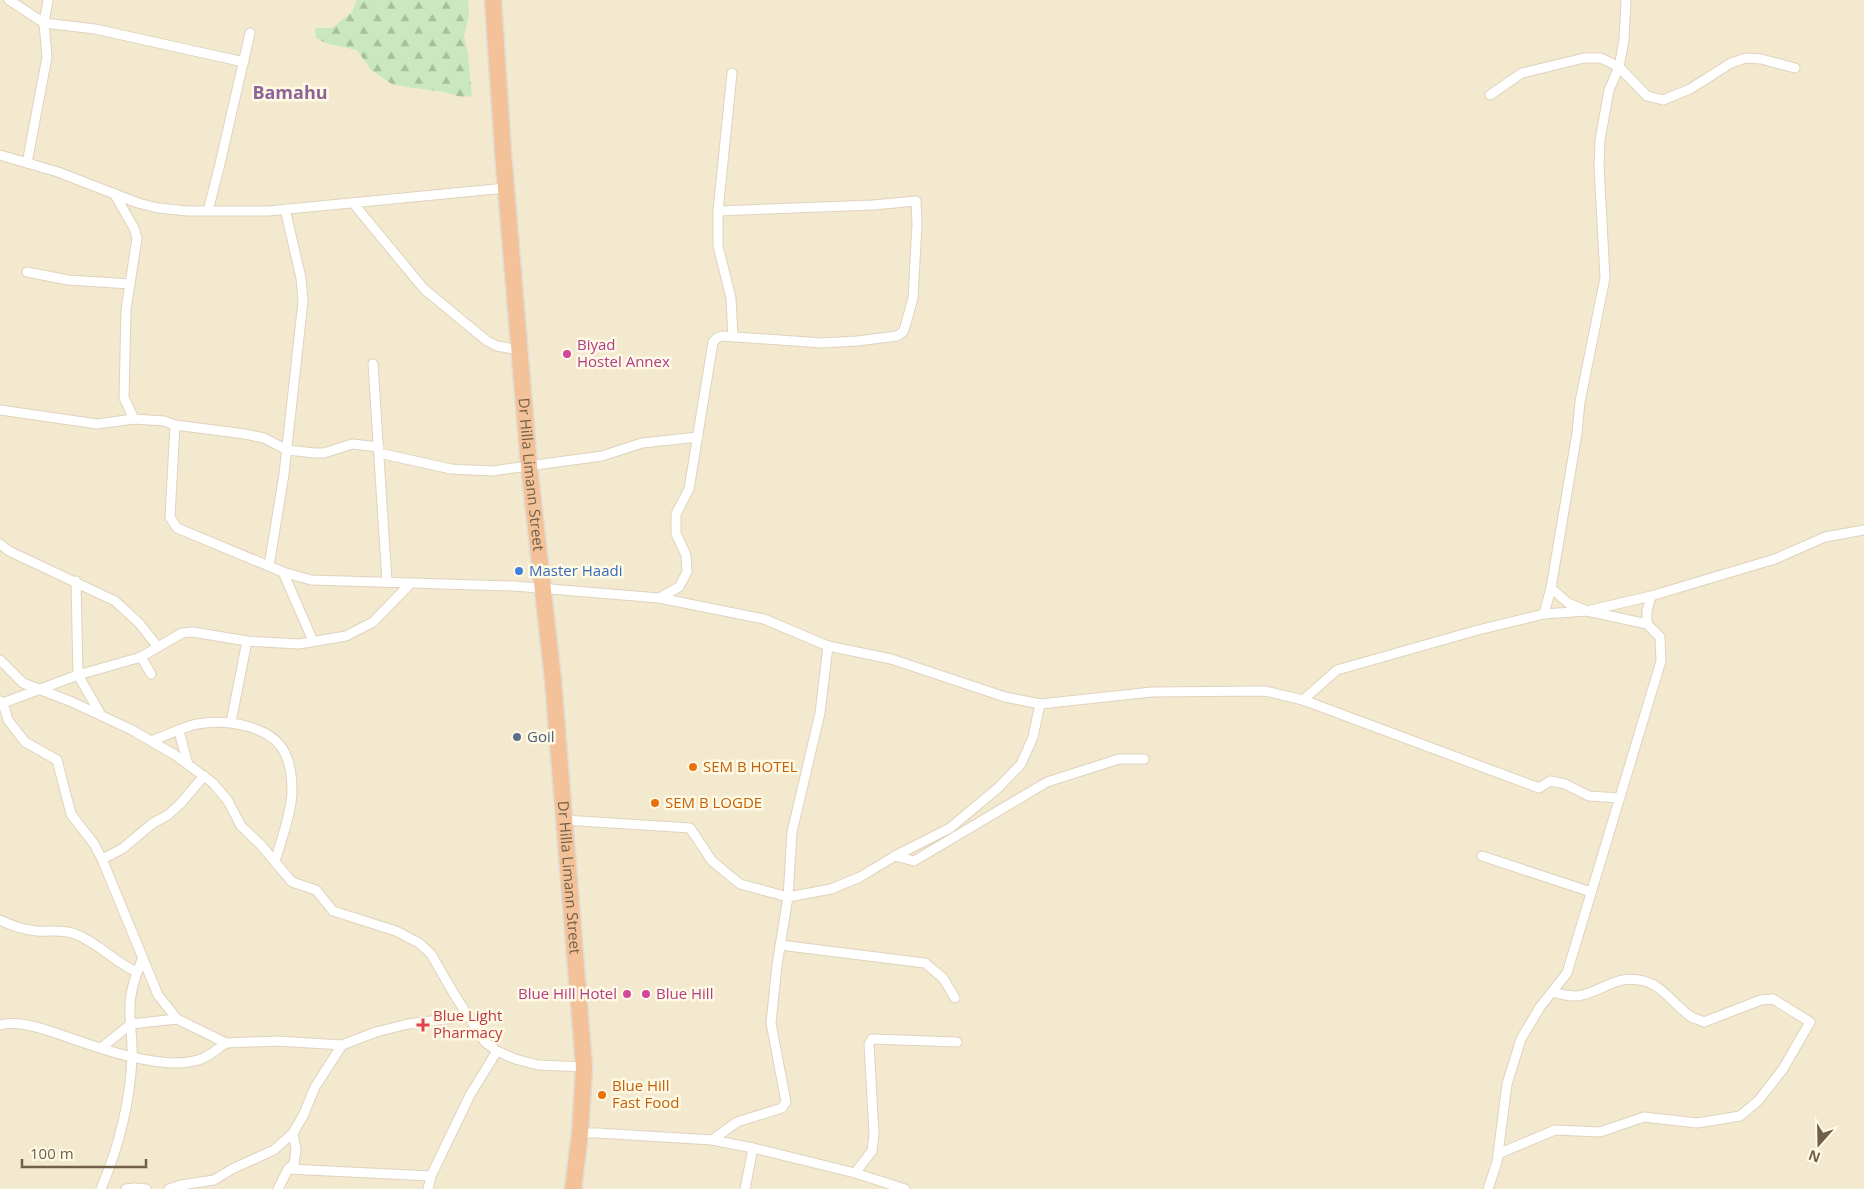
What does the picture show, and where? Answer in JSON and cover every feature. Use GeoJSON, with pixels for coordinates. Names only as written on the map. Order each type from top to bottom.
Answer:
{"type":"FeatureCollection","features":[{"type":"Feature","properties":{"kind":"highway","name":"Dr Hilla Limann Street"},"geometry":{"type":"LineString","coordinates":[[493,0],[519,350],[529,466],[552,680],[584,1067],[580,1134],[573,1189]]}},
{"type":"Feature","properties":{"kind":"street"},"geometry":{"type":"LineString","coordinates":[[9,0],[44,23],[95,30],[244,62]]}},
{"type":"Feature","properties":{"kind":"street"},"geometry":{"type":"LineString","coordinates":[[27,163],[47,57],[44,23],[48,0]]}},
{"type":"Feature","properties":{"kind":"street"},"geometry":{"type":"LineString","coordinates":[[1544,614],[1551,588],[1578,433],[1580,402],[1605,278],[1600,140],[1609,90],[1619,67],[1624,40],[1626,0]]}},
{"type":"Feature","properties":{"kind":"street"},"geometry":{"type":"LineString","coordinates":[[208,211],[250,33]]}},
{"type":"Feature","properties":{"kind":"street"},"geometry":{"type":"LineString","coordinates":[[1490,95],[1522,73],[1584,58],[1601,58],[1619,67],[1647,96],[1663,100],[1690,89],[1731,63],[1746,58],[1761,59],[1795,68]]}},
{"type":"Feature","properties":{"kind":"street"},"geometry":{"type":"LineString","coordinates":[[732,73],[718,211],[718,246],[731,298],[733,337]]}},
{"type":"Feature","properties":{"kind":"street"},"geometry":{"type":"LineString","coordinates":[[0,155],[58,172],[138,203],[158,208],[208,211],[268,211],[506,188]]}},
{"type":"Feature","properties":{"kind":"street"},"geometry":{"type":"LineString","coordinates":[[114,193],[134,228],[137,238],[126,310],[124,398],[134,419]]}},
{"type":"Feature","properties":{"kind":"street"},"geometry":{"type":"LineString","coordinates":[[659,598],[679,587],[687,572],[686,555],[676,534],[676,514],[689,490],[716,338],[722,336],[822,343],[896,336],[903,332],[913,298],[917,224],[916,201],[873,205],[718,211]]}},
{"type":"Feature","properties":{"kind":"street"},"geometry":{"type":"LineString","coordinates":[[353,203],[424,289],[487,342],[519,350]]}},
{"type":"Feature","properties":{"kind":"street"},"geometry":{"type":"LineString","coordinates":[[269,566],[287,450],[303,301],[301,278],[285,209]]}},
{"type":"Feature","properties":{"kind":"street"},"geometry":{"type":"LineString","coordinates":[[27,272],[68,280],[130,284]]}},
{"type":"Feature","properties":{"kind":"street"},"geometry":{"type":"LineString","coordinates":[[373,364],[387,582]]}},
{"type":"Feature","properties":{"kind":"street"},"geometry":{"type":"LineString","coordinates":[[0,410],[97,424],[134,419],[164,421],[175,425],[254,436],[275,443],[287,450],[315,453],[324,453],[352,444],[451,469],[492,471],[602,456],[642,443],[698,437]]}},
{"type":"Feature","properties":{"kind":"street"},"geometry":{"type":"LineString","coordinates":[[175,425],[170,517],[177,528],[283,572],[311,580],[514,586],[542,590],[659,598],[764,619],[828,646],[892,660],[1005,697],[1040,704],[1152,692],[1265,691],[1304,700],[1539,788],[1550,781],[1565,784],[1589,796],[1620,798]]}},
{"type":"Feature","properties":{"kind":"street"},"geometry":{"type":"LineString","coordinates":[[1304,700],[1336,670],[1478,630],[1544,614],[1587,611],[1651,596],[1775,559],[1825,536],[1864,530]]}},
{"type":"Feature","properties":{"kind":"street"},"geometry":{"type":"LineString","coordinates":[[0,544],[9,551],[116,601],[140,623],[158,647]]}},
{"type":"Feature","properties":{"kind":"street"},"geometry":{"type":"LineString","coordinates":[[0,557],[9,551]]}},
{"type":"Feature","properties":{"kind":"street"},"geometry":{"type":"LineString","coordinates":[[283,572],[313,641]]}},
{"type":"Feature","properties":{"kind":"street"},"geometry":{"type":"LineString","coordinates":[[76,582],[78,675],[101,716]]}},
{"type":"Feature","properties":{"kind":"street"},"geometry":{"type":"LineString","coordinates":[[411,583],[372,622],[346,636],[299,644],[247,641],[192,632],[182,633],[141,657],[78,675],[40,690],[1,702],[8,720],[25,742],[57,760],[71,814],[94,844],[102,858],[142,960],[158,995],[177,1019],[226,1042],[277,1041],[342,1045],[376,1032],[408,1024],[468,1016]]}},
{"type":"Feature","properties":{"kind":"street"},"geometry":{"type":"LineString","coordinates":[[1488,1189],[1498,1154],[1508,1084],[1521,1039],[1540,1007],[1567,973],[1661,661],[1660,637],[1646,624],[1587,611],[1568,603],[1551,588]]}},
{"type":"Feature","properties":{"kind":"street"},"geometry":{"type":"LineString","coordinates":[[1646,624],[1651,596]]}},
{"type":"Feature","properties":{"kind":"street"},"geometry":{"type":"LineString","coordinates":[[231,722],[247,641]]}},
{"type":"Feature","properties":{"kind":"street"},"geometry":{"type":"LineString","coordinates":[[712,1140],[737,1122],[782,1108],[786,1102],[771,1022],[788,897],[792,832],[820,713],[828,646]]}},
{"type":"Feature","properties":{"kind":"street"},"geometry":{"type":"LineString","coordinates":[[141,657],[151,674]]}},
{"type":"Feature","properties":{"kind":"street"},"geometry":{"type":"LineString","coordinates":[[0,660],[23,683],[101,716],[151,741],[204,776],[213,783],[228,801],[241,826],[260,844],[292,882],[316,890],[333,910],[358,920],[396,931],[419,944],[431,954],[485,1042],[497,1051],[515,1059],[538,1065],[584,1067]]}},
{"type":"Feature","properties":{"kind":"street"},"geometry":{"type":"LineString","coordinates":[[564,820],[690,828],[712,861],[740,884],[788,897],[830,889],[860,877],[895,856],[950,828],[998,788],[1021,764],[1033,737],[1040,704]]}},
{"type":"Feature","properties":{"kind":"street"},"geometry":{"type":"LineString","coordinates":[[151,741],[196,724],[231,722],[253,728],[268,735],[280,746],[287,757],[292,792],[286,824],[275,862]]}},
{"type":"Feature","properties":{"kind":"street"},"geometry":{"type":"LineString","coordinates":[[179,731],[188,765]]}},
{"type":"Feature","properties":{"kind":"street"},"geometry":{"type":"LineString","coordinates":[[895,856],[914,861],[1047,782],[1119,759],[1144,760]]}},
{"type":"Feature","properties":{"kind":"street"},"geometry":{"type":"LineString","coordinates":[[102,858],[122,849],[153,823],[168,815],[204,776]]}},
{"type":"Feature","properties":{"kind":"street"},"geometry":{"type":"LineString","coordinates":[[1482,856],[1590,892]]}},
{"type":"Feature","properties":{"kind":"street"},"geometry":{"type":"LineString","coordinates":[[0,920],[22,929],[57,930],[73,933],[90,941],[117,961],[137,972]]}},
{"type":"Feature","properties":{"kind":"street"},"geometry":{"type":"LineString","coordinates":[[780,945],[925,963],[943,978],[954,998]]}},
{"type":"Feature","properties":{"kind":"street"},"geometry":{"type":"LineString","coordinates":[[101,1189],[116,1151],[126,1114],[132,1057],[130,1006],[132,988],[142,960]]}},
{"type":"Feature","properties":{"kind":"street"},"geometry":{"type":"LineString","coordinates":[[1498,1154],[1555,1130],[1600,1132],[1644,1117],[1697,1122],[1740,1116],[1758,1101],[1783,1069],[1810,1022],[1773,999],[1761,1000],[1704,1022],[1692,1017],[1647,981],[1632,979],[1617,980],[1582,996],[1552,992]]}},
{"type":"Feature","properties":{"kind":"street"},"geometry":{"type":"LineString","coordinates":[[101,1048],[132,1024],[177,1019]]}},
{"type":"Feature","properties":{"kind":"street"},"geometry":{"type":"LineString","coordinates":[[0,1025],[6,1023],[40,1028],[132,1057],[171,1063],[191,1062],[210,1055],[226,1042]]}},
{"type":"Feature","properties":{"kind":"street"},"geometry":{"type":"LineString","coordinates":[[855,1173],[872,1151],[874,1134],[869,1044],[872,1039],[957,1042]]}},
{"type":"Feature","properties":{"kind":"street"},"geometry":{"type":"LineString","coordinates":[[169,1189],[181,1185],[214,1180],[232,1169],[274,1150],[294,1133],[315,1087],[342,1045]]}},
{"type":"Feature","properties":{"kind":"street"},"geometry":{"type":"LineString","coordinates":[[428,1189],[431,1176],[470,1095],[497,1051]]}},
{"type":"Feature","properties":{"kind":"street"},"geometry":{"type":"LineString","coordinates":[[278,1189],[288,1169],[294,1164],[296,1149],[294,1133]]}},
{"type":"Feature","properties":{"kind":"street"},"geometry":{"type":"LineString","coordinates":[[580,1134],[598,1133],[712,1140],[855,1173],[905,1189]]}},
{"type":"Feature","properties":{"kind":"street"},"geometry":{"type":"LineString","coordinates":[[744,1189],[752,1148]]}},
{"type":"Feature","properties":{"kind":"street"},"geometry":{"type":"LineString","coordinates":[[288,1169],[431,1176]]}},
{"type":"Feature","properties":{"kind":"street"},"geometry":{"type":"LineString","coordinates":[[126,1189],[146,1189]]}},
{"type":"Feature","properties":{"kind":"shaded area"},"geometry":{"type":"Polygon","coordinates":[[[0,0],[1864,0],[1864,1189],[0,1189],[0,0]]]}},
{"type":"Feature","properties":{"kind":"green space"},"geometry":{"type":"Polygon","coordinates":[[[357,0],[468,0],[469,15],[464,36],[472,96],[461,97],[444,92],[393,85],[371,70],[357,50],[328,44],[316,38],[315,28],[332,28],[352,12],[357,0]]]}},
{"type":"Feature","properties":{"kind":"place","name":"Biyad Hostel Annex"},"geometry":{"type":"Point","coordinates":[567,354]}},
{"type":"Feature","properties":{"kind":"place","name":"Master Haadi"},"geometry":{"type":"Point","coordinates":[519,571]}},
{"type":"Feature","properties":{"kind":"place","name":"Goil"},"geometry":{"type":"Point","coordinates":[517,737]}},
{"type":"Feature","properties":{"kind":"place","name":"SEM B HOTEL"},"geometry":{"type":"Point","coordinates":[693,767]}},
{"type":"Feature","properties":{"kind":"place","name":"SEM B LOGDE"},"geometry":{"type":"Point","coordinates":[655,803]}},
{"type":"Feature","properties":{"kind":"place","name":"Blue Hill Hotel"},"geometry":{"type":"Point","coordinates":[627,994]}},
{"type":"Feature","properties":{"kind":"place","name":"Blue Hill"},"geometry":{"type":"Point","coordinates":[646,994]}},
{"type":"Feature","properties":{"kind":"place","name":"Blue Light Pharmacy"},"geometry":{"type":"Point","coordinates":[423,1025]}},
{"type":"Feature","properties":{"kind":"place","name":"Blue Hill Fast Food"},"geometry":{"type":"Point","coordinates":[602,1095]}},
{"type":"Feature","properties":{"kind":"district","name":"Bamahu"},"geometry":{"type":"Point","coordinates":[290,93]}}]}
